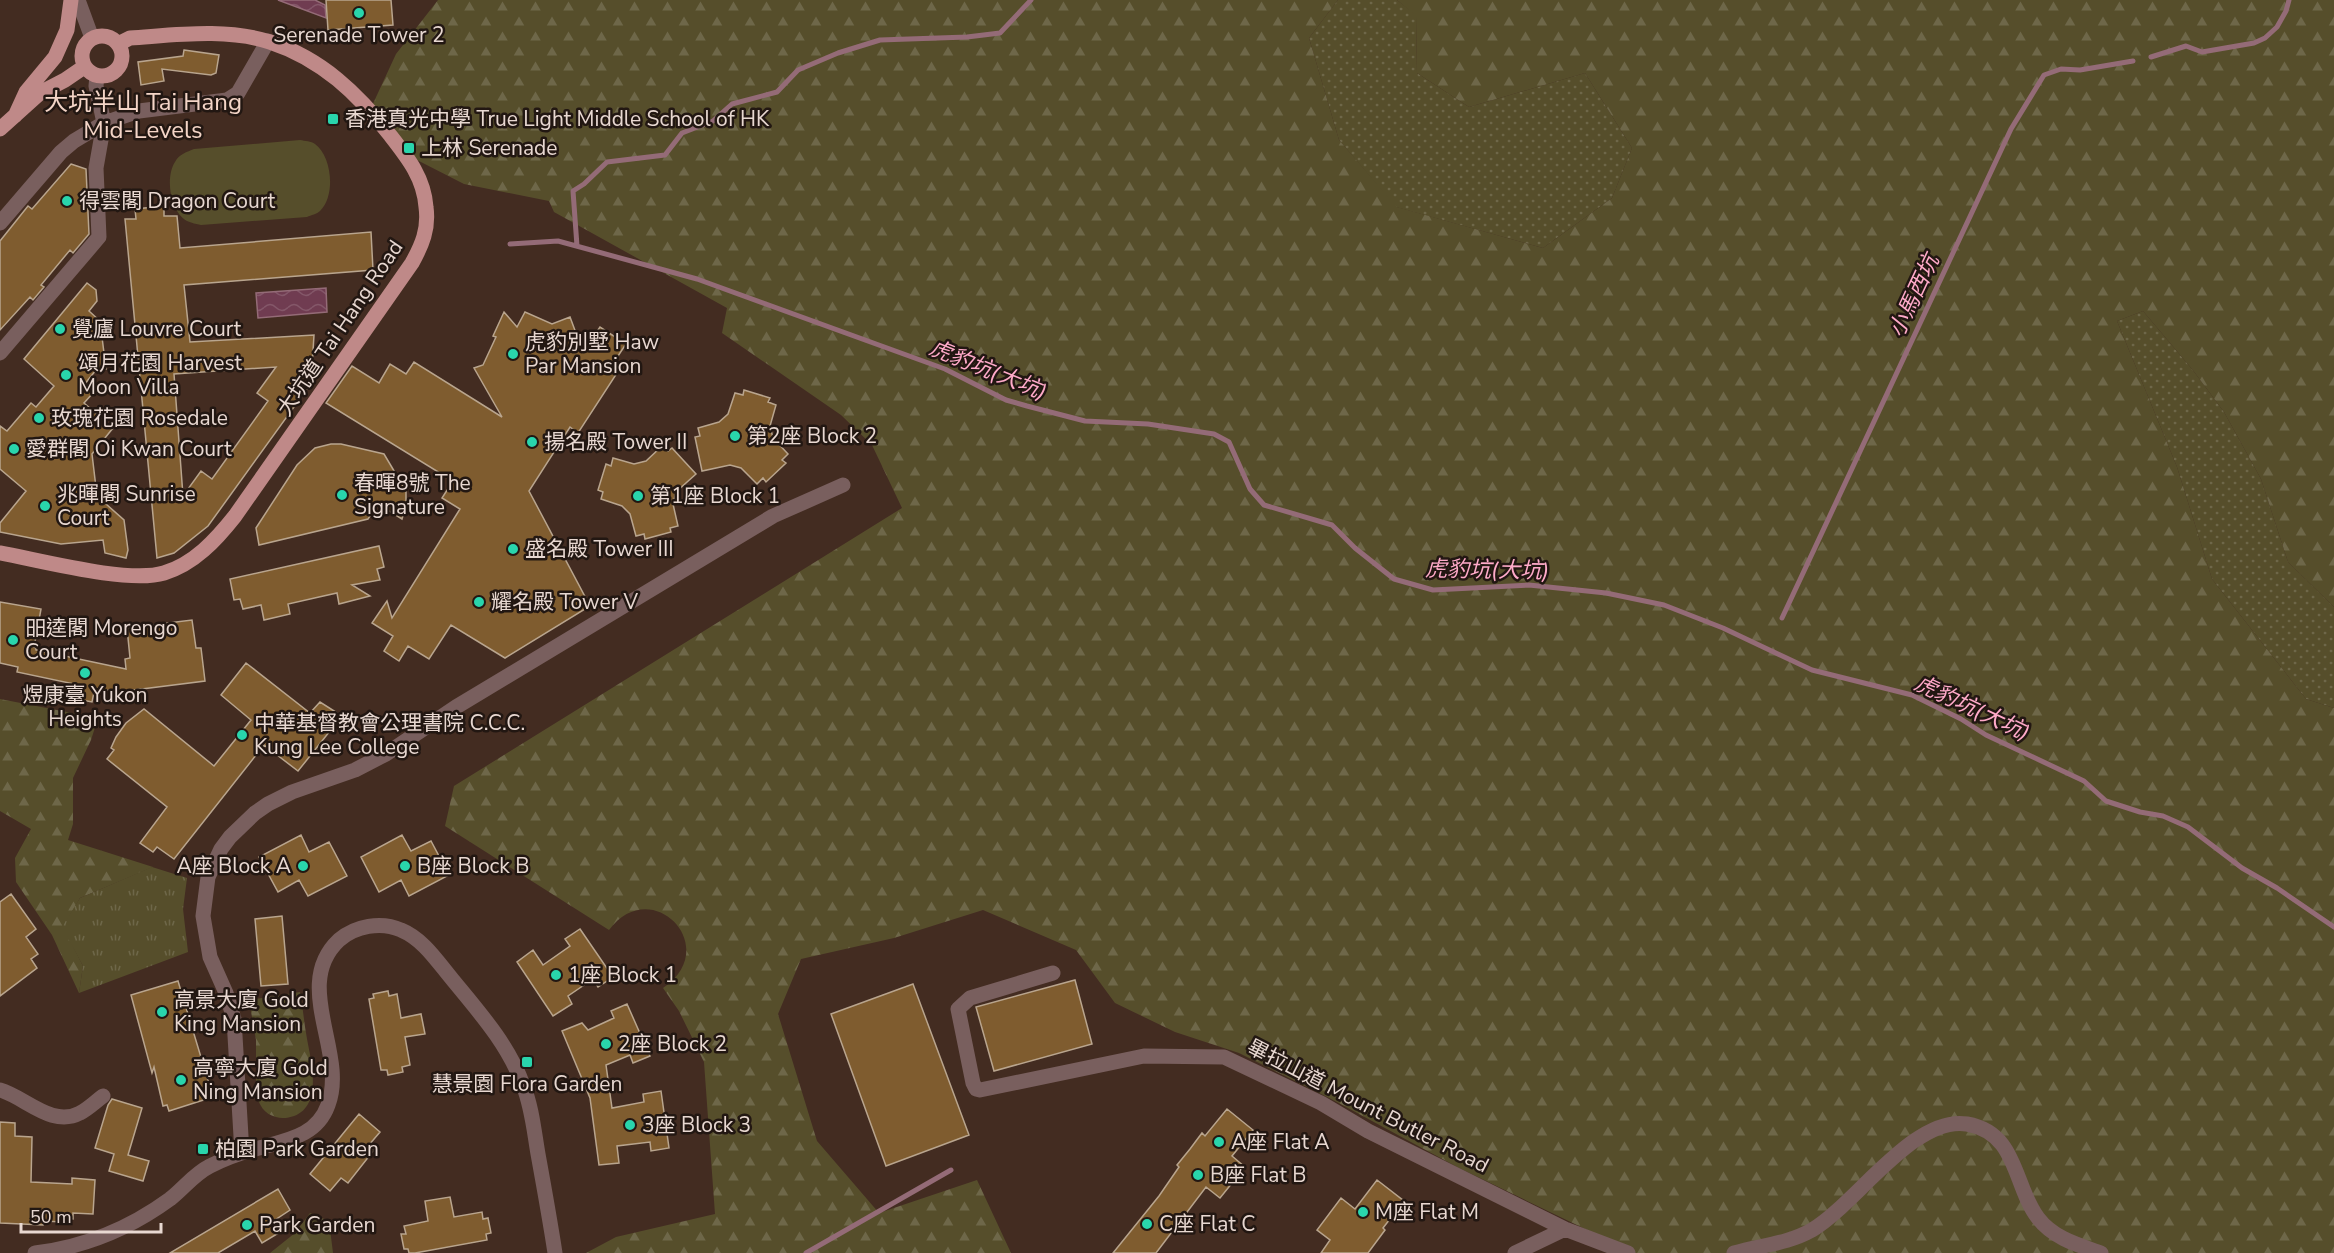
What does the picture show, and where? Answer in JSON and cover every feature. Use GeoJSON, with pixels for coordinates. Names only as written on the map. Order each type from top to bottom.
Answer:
{"type":"FeatureCollection","features":[{"type":"Feature","properties":{"kind":"main road"},"geometry":{"type":"LineString","coordinates":[[15,116],[26,92],[55,57],[67,30],[71,0]]}},
{"type":"Feature","properties":{"kind":"main road","name":"大坑道 Tai Hang Road"},"geometry":{"type":"LineString","coordinates":[[0,553],[100,572],[136,575],[164,574],[191,560],[214,541],[235,516],[412,263],[424,240],[426,207],[418,173],[366,104],[336,77],[295,51],[268,41],[220,33],[130,38],[118,44],[102,35],[92,38]]}},
{"type":"Feature","properties":{"kind":"main road"},"geometry":{"type":"LineString","coordinates":[[91,71],[81,54],[85,44],[92,38]]}},
{"type":"Feature","properties":{"kind":"main road"},"geometry":{"type":"LineString","coordinates":[[0,129],[40,93],[65,80],[91,71],[106,76],[115,71],[121,63],[122,53],[118,44]]}},
{"type":"Feature","properties":{"kind":"street"},"geometry":{"type":"LineString","coordinates":[[78,0],[92,38]]}},
{"type":"Feature","properties":{"kind":"street"},"geometry":{"type":"LineString","coordinates":[[0,224],[61,152],[74,141],[104,123],[139,111],[227,100],[238,93],[268,41]]}},
{"type":"Feature","properties":{"kind":"street"},"geometry":{"type":"LineString","coordinates":[[0,353],[99,237],[96,168],[104,123],[91,71]]}},
{"type":"Feature","properties":{"kind":"street"},"geometry":{"type":"LineString","coordinates":[[242,1153],[234,1019],[226,993],[210,957],[203,916],[208,876],[221,849],[230,837],[268,804],[292,792],[355,770],[387,754],[456,707],[773,516],[843,485]]}},
{"type":"Feature","properties":{"kind":"street"},"geometry":{"type":"LineString","coordinates":[[34,1253],[74,1246],[114,1232],[152,1212],[201,1172],[242,1153],[303,1135],[315,1125],[325,1113],[332,1082],[319,992],[324,963],[334,946],[349,933],[370,926],[392,927],[412,936],[430,953],[486,1020],[516,1067],[530,1109],[555,1253]]}},
{"type":"Feature","properties":{"kind":"street","name":"畢拉山道 Mount Butler Road"},"geometry":{"type":"LineString","coordinates":[[1053,973],[970,998],[958,1010],[976,1089],[1144,1056],[1224,1057],[1322,1103],[1368,1131],[1565,1229],[1628,1253]]}},
{"type":"Feature","properties":{"kind":"street"},"geometry":{"type":"LineString","coordinates":[[0,1090],[48,1114],[64,1118],[78,1115],[103,1096]]}},
{"type":"Feature","properties":{"kind":"street"},"geometry":{"type":"LineString","coordinates":[[1734,1253],[1781,1243],[1813,1229],[1846,1203],[1908,1145],[1934,1129],[1958,1123],[1977,1127],[2001,1143],[2012,1160],[2032,1208],[2047,1227],[2063,1238],[2101,1253]]}},
{"type":"Feature","properties":{"kind":"street"},"geometry":{"type":"LineString","coordinates":[[1515,1253],[1565,1229]]}},
{"type":"Feature","properties":{"kind":"green space"},"geometry":{"type":"Polygon","coordinates":[[[438,0],[1338,0],[1309,38],[1339,140],[1397,207],[1543,248],[1612,198],[1632,148],[1585,73],[1469,107],[1417,73],[1416,16],[1397,0],[2334,0],[2334,607],[2288,562],[2261,479],[2224,412],[2192,369],[2143,311],[2117,321],[2177,467],[2212,579],[2306,699],[2334,708],[2334,1253],[1635,1253],[1459,1168],[1335,1101],[1239,1053],[1175,1032],[1115,1003],[1076,950],[983,910],[894,938],[801,959],[778,1014],[817,1141],[879,1213],[977,1180],[1011,1253],[586,1253],[616,1237],[715,1214],[704,1062],[679,1011],[663,988],[680,971],[686,954],[684,937],[675,922],[661,912],[644,909],[626,914],[609,930],[445,826],[454,786],[902,508],[872,445],[841,415],[722,333],[727,308],[554,212],[549,201],[464,184],[417,160],[371,108],[396,54],[438,0]]]}},
{"type":"Feature","properties":{"kind":"green space"},"geometry":{"type":"Polygon","coordinates":[[[1338,0],[1397,0],[1416,15],[1417,73],[1469,107],[1585,73],[1632,148],[1612,198],[1543,248],[1396,207],[1339,140],[1309,38],[1338,0]]]}},
{"type":"Feature","properties":{"kind":"green space"},"geometry":{"type":"Polygon","coordinates":[[[300,140],[315,144],[325,157],[328,167],[330,186],[328,196],[325,204],[317,213],[307,217],[201,225],[187,221],[177,210],[171,194],[170,176],[175,162],[183,154],[194,149],[300,140]]]}},
{"type":"Feature","properties":{"kind":"green space"},"geometry":{"type":"Polygon","coordinates":[[[2143,311],[2192,369],[2224,412],[2261,479],[2288,562],[2334,607],[2334,708],[2306,699],[2212,579],[2177,467],[2117,321],[2143,311]]]}},
{"type":"Feature","properties":{"kind":"green space"},"geometry":{"type":"Polygon","coordinates":[[[0,699],[98,718],[91,740],[73,778],[73,824],[68,840],[153,867],[80,898],[63,927],[83,966],[79,993],[52,935],[16,882],[15,858],[31,829],[0,811],[0,699]]]}},
{"type":"Feature","properties":{"kind":"green space"},"geometry":{"type":"Polygon","coordinates":[[[152,867],[187,878],[183,909],[188,952],[79,993],[83,966],[62,927],[80,898],[152,867]]]}},
{"type":"Feature","properties":{"kind":"green space"},"geometry":{"type":"Polygon","coordinates":[[[300,992],[312,1070],[312,1093],[303,1110],[292,1117],[278,1118],[265,1111],[256,1093],[256,1040],[249,1000],[300,992]]]}},
{"type":"Feature","properties":{"kind":"green space"},"geometry":{"type":"Polygon","coordinates":[[[310,1213],[329,1221],[333,1253],[270,1253],[295,1233],[310,1213]]]}},
{"type":"Feature","properties":{"kind":"water"},"geometry":{"type":"Polygon","coordinates":[[[278,0],[315,0],[325,5],[326,18],[278,0]]]}},
{"type":"Feature","properties":{"kind":"water"},"geometry":{"type":"Polygon","coordinates":[[[326,288],[327,312],[258,318],[256,293],[326,288]]]}},
{"type":"Feature","properties":{"kind":"building","name":"Serenade Tower 2"},"geometry":{"type":"Polygon","coordinates":[[[326,0],[391,0],[393,25],[328,30],[326,0]]]}},
{"type":"Feature","properties":{"kind":"building"},"geometry":{"type":"Polygon","coordinates":[[[184,50],[219,55],[216,73],[211,75],[162,69],[164,81],[141,85],[138,62],[183,56],[184,50]]]}},
{"type":"Feature","properties":{"kind":"building"},"geometry":{"type":"Polygon","coordinates":[[[71,164],[86,169],[89,234],[73,253],[70,250],[41,285],[44,287],[33,300],[30,297],[0,330],[0,241],[28,206],[32,209],[71,164]]]}},
{"type":"Feature","properties":{"kind":"building"},"geometry":{"type":"Polygon","coordinates":[[[164,206],[164,216],[177,216],[180,248],[371,232],[373,270],[184,285],[190,342],[314,335],[312,367],[307,389],[208,526],[174,553],[157,558],[125,219],[136,219],[135,209],[164,206]],[[276,367],[174,374],[183,496],[201,471],[212,479],[268,401],[257,393],[276,367]]]}},
{"type":"Feature","properties":{"kind":"building"},"geometry":{"type":"Polygon","coordinates":[[[87,283],[96,290],[97,301],[89,311],[100,321],[106,369],[96,370],[84,385],[93,393],[84,403],[113,428],[92,454],[97,496],[124,520],[128,550],[126,558],[105,553],[103,540],[61,544],[0,532],[0,523],[26,491],[0,469],[0,426],[7,431],[31,403],[36,407],[54,386],[24,359],[87,283]]]}},
{"type":"Feature","properties":{"kind":"building"},"geometry":{"type":"Polygon","coordinates":[[[504,312],[517,327],[525,312],[552,324],[570,317],[583,352],[600,327],[626,344],[612,365],[619,370],[578,433],[570,427],[529,491],[590,606],[505,658],[451,625],[429,659],[408,646],[399,661],[384,651],[393,636],[372,623],[387,601],[392,618],[460,509],[442,498],[453,481],[326,403],[352,366],[379,383],[390,364],[406,374],[414,362],[502,417],[474,368],[483,365],[504,312]]]}},
{"type":"Feature","properties":{"kind":"building","name":"第2座 Block 2"},"geometry":{"type":"Polygon","coordinates":[[[744,390],[770,398],[768,402],[776,405],[770,426],[773,438],[788,454],[782,460],[786,463],[766,482],[763,478],[757,484],[741,468],[730,465],[702,471],[695,437],[700,436],[698,428],[719,422],[728,414],[735,393],[743,395],[744,390]]]}},
{"type":"Feature","properties":{"kind":"building","name":"春暉8號 The Signature"},"geometry":{"type":"Polygon","coordinates":[[[341,444],[384,454],[406,491],[406,505],[402,519],[378,504],[368,519],[259,545],[256,528],[297,465],[315,448],[341,444]]]}},
{"type":"Feature","properties":{"kind":"building","name":"第1座 Block 1"},"geometry":{"type":"Polygon","coordinates":[[[662,446],[668,451],[672,448],[696,474],[676,492],[673,504],[678,526],[670,528],[671,532],[645,539],[644,534],[636,536],[630,514],[622,506],[601,499],[603,492],[598,490],[606,464],[611,466],[613,458],[634,464],[646,461],[662,446]]]}},
{"type":"Feature","properties":{"kind":"building"},"geometry":{"type":"Polygon","coordinates":[[[379,546],[384,567],[377,569],[380,580],[352,585],[370,596],[339,604],[337,593],[288,604],[290,614],[264,620],[261,605],[243,609],[240,599],[234,600],[230,579],[379,546]]]}},
{"type":"Feature","properties":{"kind":"building"},"geometry":{"type":"Polygon","coordinates":[[[0,602],[41,609],[34,647],[36,650],[126,669],[125,659],[130,658],[127,628],[192,620],[196,648],[201,648],[205,681],[118,692],[95,688],[92,702],[76,699],[79,685],[17,672],[18,667],[0,663],[0,602]]]}},
{"type":"Feature","properties":{"kind":"building"},"geometry":{"type":"Polygon","coordinates":[[[246,663],[310,713],[320,702],[342,716],[298,771],[264,745],[174,859],[157,847],[153,852],[140,843],[167,807],[107,759],[114,750],[111,748],[116,737],[126,723],[144,709],[214,766],[251,720],[221,695],[246,663]]]}},
{"type":"Feature","properties":{"kind":"building","name":"A座 Block A"},"geometry":{"type":"Polygon","coordinates":[[[301,835],[309,852],[329,842],[347,876],[308,896],[299,880],[278,892],[259,857],[301,835]]]}},
{"type":"Feature","properties":{"kind":"building","name":"B座 Block B"},"geometry":{"type":"Polygon","coordinates":[[[402,835],[411,851],[431,841],[449,875],[409,896],[401,880],[379,892],[361,857],[402,835]]]}},
{"type":"Feature","properties":{"kind":"building"},"geometry":{"type":"Polygon","coordinates":[[[11,894],[36,929],[26,937],[38,954],[31,959],[37,968],[0,996],[0,902],[11,894]]]}},
{"type":"Feature","properties":{"kind":"building"},"geometry":{"type":"Polygon","coordinates":[[[282,916],[288,984],[261,986],[255,919],[282,916]]]}},
{"type":"Feature","properties":{"kind":"building","name":"1座 Block 1"},"geometry":{"type":"Polygon","coordinates":[[[580,929],[613,977],[598,987],[593,979],[568,996],[572,1004],[553,1016],[517,962],[533,950],[543,965],[570,946],[565,939],[580,929]]]}},
{"type":"Feature","properties":{"kind":"building"},"geometry":{"type":"Polygon","coordinates":[[[1075,980],[1092,1044],[994,1071],[976,1007],[1075,980]]]}},
{"type":"Feature","properties":{"kind":"building"},"geometry":{"type":"Polygon","coordinates":[[[178,981],[213,1097],[169,1111],[167,1105],[163,1106],[154,1067],[152,1073],[131,995],[178,981]]]}},
{"type":"Feature","properties":{"kind":"building"},"geometry":{"type":"Polygon","coordinates":[[[913,984],[969,1135],[886,1166],[831,1014],[913,984]]]}},
{"type":"Feature","properties":{"kind":"building"},"geometry":{"type":"Polygon","coordinates":[[[388,991],[389,996],[397,994],[401,1018],[421,1014],[425,1034],[405,1037],[410,1065],[402,1067],[403,1072],[388,1075],[387,1070],[381,1070],[369,999],[374,998],[373,994],[388,991]]]}},
{"type":"Feature","properties":{"kind":"building"},"geometry":{"type":"Polygon","coordinates":[[[627,1004],[650,1056],[633,1063],[630,1055],[606,1065],[612,1108],[644,1102],[643,1094],[661,1091],[669,1148],[651,1151],[650,1142],[617,1146],[619,1163],[599,1165],[590,1098],[562,1031],[582,1023],[588,1030],[614,1018],[611,1011],[627,1004]]]}},
{"type":"Feature","properties":{"kind":"building"},"geometry":{"type":"Polygon","coordinates":[[[112,1099],[142,1108],[128,1155],[149,1161],[143,1181],[109,1171],[114,1154],[95,1148],[108,1105],[112,1099]]]}},
{"type":"Feature","properties":{"kind":"building"},"geometry":{"type":"Polygon","coordinates":[[[1227,1109],[1253,1130],[1232,1156],[1245,1167],[1220,1198],[1206,1187],[1156,1253],[1113,1253],[1159,1196],[1179,1167],[1177,1165],[1202,1133],[1205,1136],[1227,1109]]]}},
{"type":"Feature","properties":{"kind":"building"},"geometry":{"type":"Polygon","coordinates":[[[359,1114],[380,1132],[368,1146],[374,1150],[348,1183],[341,1178],[330,1191],[310,1174],[359,1114]]]}},
{"type":"Feature","properties":{"kind":"building"},"geometry":{"type":"Polygon","coordinates":[[[0,1122],[15,1123],[15,1136],[32,1137],[31,1182],[72,1184],[72,1178],[95,1180],[93,1214],[73,1213],[73,1219],[63,1218],[63,1222],[43,1221],[43,1225],[0,1223],[0,1122]]]}},
{"type":"Feature","properties":{"kind":"building","name":"M座 Flat M"},"geometry":{"type":"Polygon","coordinates":[[[1377,1180],[1404,1201],[1383,1228],[1385,1230],[1368,1253],[1321,1253],[1330,1240],[1317,1230],[1341,1198],[1355,1209],[1377,1180]]]}},
{"type":"Feature","properties":{"kind":"building","name":"Park Garden"},"geometry":{"type":"Polygon","coordinates":[[[278,1189],[290,1210],[275,1220],[282,1231],[262,1243],[255,1231],[218,1253],[170,1253],[278,1189]]]}},
{"type":"Feature","properties":{"kind":"building"},"geometry":{"type":"Polygon","coordinates":[[[450,1197],[454,1217],[482,1212],[483,1219],[488,1218],[491,1233],[486,1234],[487,1240],[415,1253],[409,1253],[408,1249],[404,1249],[401,1234],[406,1234],[404,1226],[428,1221],[425,1201],[450,1197]]]}},
{"type":"Feature","properties":{"kind":"waterway"},"geometry":{"type":"LineString","coordinates":[[577,246],[573,191],[584,184],[607,162],[665,155],[682,133],[713,121],[732,104],[777,92],[798,70],[838,53],[880,40],[967,37],[1000,33],[1031,0]]}},
{"type":"Feature","properties":{"kind":"waterway","name":"小馬西坑"},"geometry":{"type":"LineString","coordinates":[[2151,57],[2186,46],[2202,52],[2254,43],[2265,38],[2277,27],[2289,0]]}},
{"type":"Feature","properties":{"kind":"waterway","name":"小馬西坑"},"geometry":{"type":"LineString","coordinates":[[1782,618],[2011,129],[2044,75],[2061,69],[2080,70],[2133,61]]}},
{"type":"Feature","properties":{"kind":"waterway","name":"虎豹坑(大坑)"},"geometry":{"type":"LineString","coordinates":[[510,244],[558,241],[697,279],[945,369],[1006,400],[1027,406],[1085,421],[1148,424],[1214,434],[1229,442],[1250,489],[1264,505],[1332,525],[1355,548],[1394,579],[1433,590],[1529,585],[1606,593],[1664,605],[1723,628],[1812,670],[1912,695],[1961,719],[1986,735],[2084,781],[2106,801],[2140,812],[2163,816],[2188,827],[2242,868],[2277,888],[2334,927]]}},
{"type":"Feature","properties":{"kind":"waterway"},"geometry":{"type":"LineString","coordinates":[[806,1253],[951,1170]]}},
{"type":"Feature","properties":{"kind":"place","name":"Serenade Tower 2"},"geometry":{"type":"Point","coordinates":[359,13]}},
{"type":"Feature","properties":{"kind":"place","name":"香港真光中學 True Light Middle School of HK"},"geometry":{"type":"Point","coordinates":[333,119]}},
{"type":"Feature","properties":{"kind":"place","name":"上林 Serenade"},"geometry":{"type":"Point","coordinates":[409,148]}},
{"type":"Feature","properties":{"kind":"place","name":"得雲閣 Dragon Court"},"geometry":{"type":"Point","coordinates":[67,201]}},
{"type":"Feature","properties":{"kind":"place","name":"覺廬 Louvre Court"},"geometry":{"type":"Point","coordinates":[60,329]}},
{"type":"Feature","properties":{"kind":"place","name":"虎豹別墅 Haw Par Mansion"},"geometry":{"type":"Point","coordinates":[513,354]}},
{"type":"Feature","properties":{"kind":"place","name":"頌月花園 Harvest Moon Villa"},"geometry":{"type":"Point","coordinates":[66,375]}},
{"type":"Feature","properties":{"kind":"place","name":"玫瑰花園 Rosedale"},"geometry":{"type":"Point","coordinates":[39,418]}},
{"type":"Feature","properties":{"kind":"place","name":"第2座 Block 2"},"geometry":{"type":"Point","coordinates":[735,436]}},
{"type":"Feature","properties":{"kind":"place","name":"揚名殿 Tower II"},"geometry":{"type":"Point","coordinates":[532,442]}},
{"type":"Feature","properties":{"kind":"place","name":"愛群閣 Oi Kwan Court"},"geometry":{"type":"Point","coordinates":[14,449]}},
{"type":"Feature","properties":{"kind":"place","name":"春暉8號 The Signature"},"geometry":{"type":"Point","coordinates":[342,495]}},
{"type":"Feature","properties":{"kind":"place","name":"第1座 Block 1"},"geometry":{"type":"Point","coordinates":[638,496]}},
{"type":"Feature","properties":{"kind":"place","name":"兆暉閣 Sunrise Court"},"geometry":{"type":"Point","coordinates":[45,506]}},
{"type":"Feature","properties":{"kind":"place","name":"盛名殿 Tower III"},"geometry":{"type":"Point","coordinates":[513,549]}},
{"type":"Feature","properties":{"kind":"place","name":"耀名殿 Tower V"},"geometry":{"type":"Point","coordinates":[479,602]}},
{"type":"Feature","properties":{"kind":"place","name":"昍逵閣 Morengo Court"},"geometry":{"type":"Point","coordinates":[13,640]}},
{"type":"Feature","properties":{"kind":"place","name":"煜康臺 Yukon Heights"},"geometry":{"type":"Point","coordinates":[85,673]}},
{"type":"Feature","properties":{"kind":"place","name":"中華基督教會公理書院 C.C.C. Kung Lee College"},"geometry":{"type":"Point","coordinates":[242,735]}},
{"type":"Feature","properties":{"kind":"place","name":"A座 Block A"},"geometry":{"type":"Point","coordinates":[303,866]}},
{"type":"Feature","properties":{"kind":"place","name":"B座 Block B"},"geometry":{"type":"Point","coordinates":[405,866]}},
{"type":"Feature","properties":{"kind":"place","name":"1座 Block 1"},"geometry":{"type":"Point","coordinates":[556,975]}},
{"type":"Feature","properties":{"kind":"place","name":"高景大廈 Gold King Mansion"},"geometry":{"type":"Point","coordinates":[162,1012]}},
{"type":"Feature","properties":{"kind":"place","name":"2座 Block 2"},"geometry":{"type":"Point","coordinates":[606,1044]}},
{"type":"Feature","properties":{"kind":"place","name":"慧景園 Flora Garden"},"geometry":{"type":"Point","coordinates":[527,1062]}},
{"type":"Feature","properties":{"kind":"place","name":"高寧大廈 Gold Ning Mansion"},"geometry":{"type":"Point","coordinates":[181,1080]}},
{"type":"Feature","properties":{"kind":"place","name":"3座 Block 3"},"geometry":{"type":"Point","coordinates":[630,1125]}},
{"type":"Feature","properties":{"kind":"place","name":"A座 Flat A"},"geometry":{"type":"Point","coordinates":[1219,1142]}},
{"type":"Feature","properties":{"kind":"place","name":"柏園 Park Garden"},"geometry":{"type":"Point","coordinates":[203,1149]}},
{"type":"Feature","properties":{"kind":"place","name":"B座 Flat B"},"geometry":{"type":"Point","coordinates":[1198,1175]}},
{"type":"Feature","properties":{"kind":"place","name":"M座 Flat M"},"geometry":{"type":"Point","coordinates":[1363,1212]}},
{"type":"Feature","properties":{"kind":"place","name":"C座 Flat C"},"geometry":{"type":"Point","coordinates":[1147,1224]}},
{"type":"Feature","properties":{"kind":"place","name":"Park Garden"},"geometry":{"type":"Point","coordinates":[247,1225]}},
{"type":"Feature","properties":{"kind":"district","name":"大坑半山 Tai Hang Mid-Levels"},"geometry":{"type":"Point","coordinates":[143,116]}}]}
